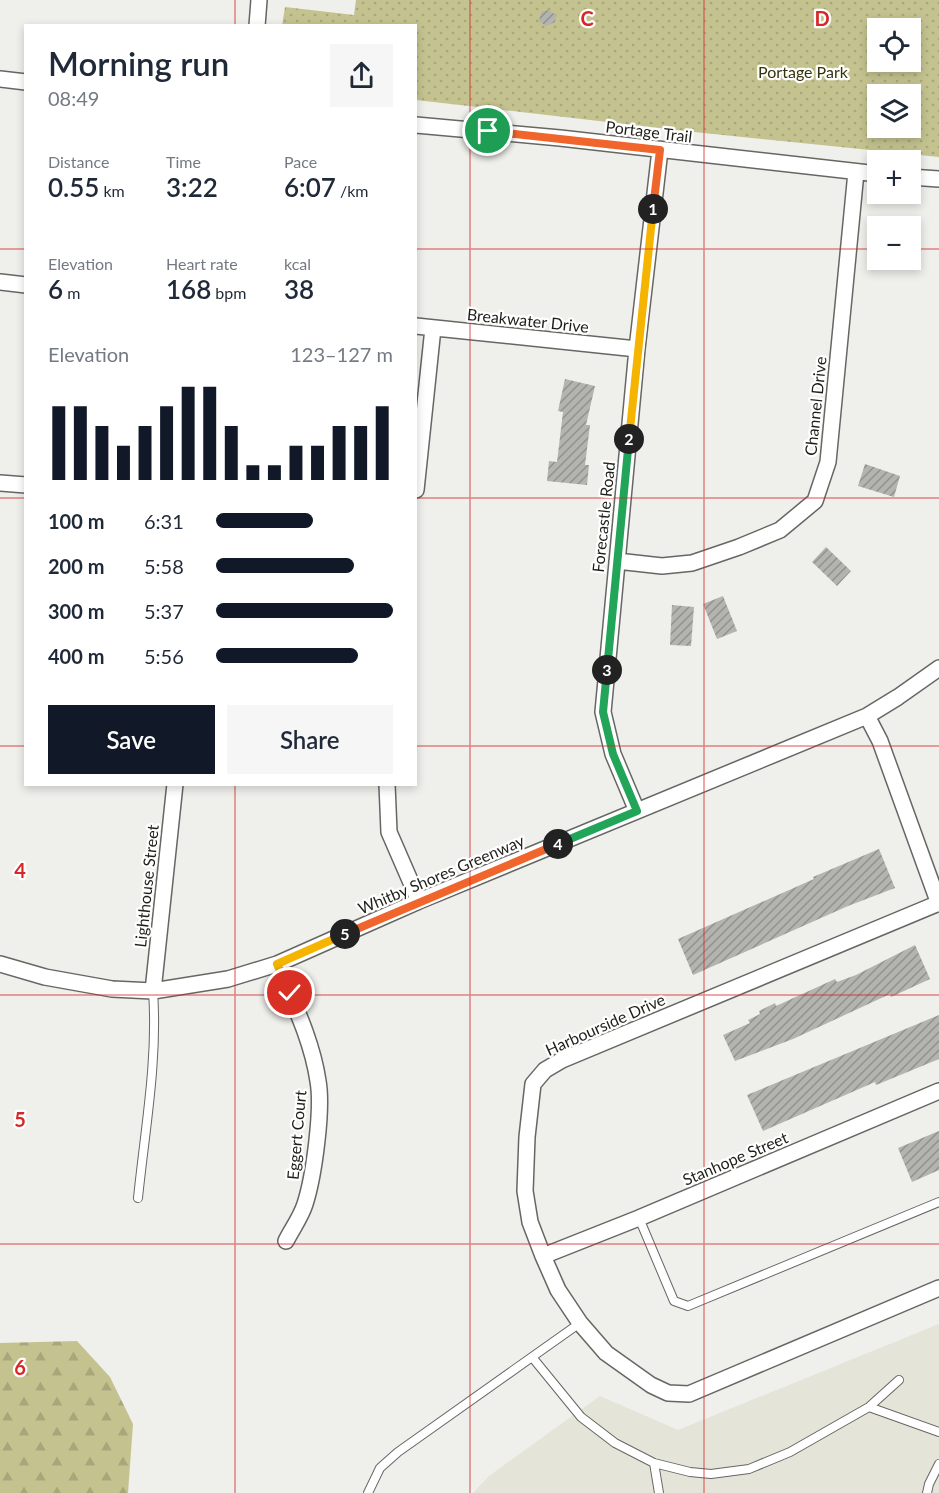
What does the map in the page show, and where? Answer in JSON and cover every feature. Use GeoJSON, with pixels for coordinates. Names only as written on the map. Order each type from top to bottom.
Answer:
{"type":"FeatureCollection","features":[{"type":"Feature","properties":{"kind":"street"},"geometry":{"type":"LineString","coordinates":[[257,24],[259,0]]}},
{"type":"Feature","properties":{"kind":"street"},"geometry":{"type":"LineString","coordinates":[[0,79],[24,82]]}},
{"type":"Feature","properties":{"kind":"street","name":"Portage Trail"},"geometry":{"type":"LineString","coordinates":[[417,125],[560,138],[867,173]]}},
{"type":"Feature","properties":{"kind":"street","name":"Forecastle Road"},"geometry":{"type":"LineString","coordinates":[[637,811],[613,754],[603,712],[637,349],[660,150]]}},
{"type":"Feature","properties":{"kind":"street","name":"Channel Drive"},"geometry":{"type":"LineString","coordinates":[[617,561],[662,566],[692,563],[780,530],[815,501],[828,462],[856,172]]}},
{"type":"Feature","properties":{"kind":"street"},"geometry":{"type":"LineString","coordinates":[[921,178],[939,179]]}},
{"type":"Feature","properties":{"kind":"street"},"geometry":{"type":"LineString","coordinates":[[0,282],[24,285]]}},
{"type":"Feature","properties":{"kind":"street","name":"Breakwater Drive"},"geometry":{"type":"LineString","coordinates":[[417,326],[637,349]]}},
{"type":"Feature","properties":{"kind":"street"},"geometry":{"type":"LineString","coordinates":[[417,480],[433,328]]}},
{"type":"Feature","properties":{"kind":"street"},"geometry":{"type":"LineString","coordinates":[[0,483],[24,485]]}},
{"type":"Feature","properties":{"kind":"street","name":"Whitby Shores Greenway"},"geometry":{"type":"LineString","coordinates":[[0,964],[45,977],[112,989],[153,991],[228,978],[277,964],[419,901],[867,716],[898,698],[939,668]]}},
{"type":"Feature","properties":{"kind":"street"},"geometry":{"type":"LineString","coordinates":[[867,716],[880,741],[939,904]]}},
{"type":"Feature","properties":{"kind":"street","name":"Lighthouse Street"},"geometry":{"type":"LineString","coordinates":[[153,991],[175,786]]}},
{"type":"Feature","properties":{"kind":"street"},"geometry":{"type":"LineString","coordinates":[[387,786],[388,832],[419,901]]}},
{"type":"Feature","properties":{"kind":"street","name":"Harbourside Drive"},"geometry":{"type":"LineString","coordinates":[[939,904],[562,1060],[545,1070],[533,1084],[527,1137],[525,1191],[531,1222],[543,1256],[558,1290],[580,1323],[606,1353],[651,1385],[668,1392],[689,1394],[939,1288]]}},
{"type":"Feature","properties":{"kind":"street","name":"Eggert Court"},"geometry":{"type":"LineString","coordinates":[[277,964],[303,1025],[319,1083],[319,1116],[312,1175],[305,1206],[286,1241]]}},
{"type":"Feature","properties":{"kind":"street","name":"Stanhope Street"},"geometry":{"type":"LineString","coordinates":[[543,1256],[639,1218],[939,1091]]}},
{"type":"Feature","properties":{"kind":"lane"},"geometry":{"type":"LineString","coordinates":[[138,1198],[156,1023],[153,991]]}},
{"type":"Feature","properties":{"kind":"lane"},"geometry":{"type":"LineString","coordinates":[[639,1218],[674,1301],[688,1306],[939,1202]]}},
{"type":"Feature","properties":{"kind":"lane"},"geometry":{"type":"LineString","coordinates":[[368,1493],[380,1468],[398,1452],[580,1323]]}},
{"type":"Feature","properties":{"kind":"lane"},"geometry":{"type":"LineString","coordinates":[[532,1357],[581,1417],[615,1443],[654,1462],[690,1472],[711,1474],[749,1469],[790,1452],[870,1407],[899,1380]]}},
{"type":"Feature","properties":{"kind":"lane"},"geometry":{"type":"LineString","coordinates":[[870,1407],[939,1432]]}},
{"type":"Feature","properties":{"kind":"lane"},"geometry":{"type":"LineString","coordinates":[[654,1462],[659,1493]]}},
{"type":"Feature","properties":{"kind":"lane"},"geometry":{"type":"LineString","coordinates":[[927,1493],[939,1464]]}},
{"type":"Feature","properties":{"kind":"shaded area"},"geometry":{"type":"Polygon","coordinates":[[[939,1324],[939,1493],[473,1493],[489,1476],[600,1396],[678,1430],[939,1324]]]}},
{"type":"Feature","properties":{"kind":"green space","name":"Portage Park"},"geometry":{"type":"Polygon","coordinates":[[[356,0],[939,0],[939,157],[921,155],[921,150],[870,150],[417,100],[417,24],[282,24],[285,7],[354,15],[356,0]]]}},
{"type":"Feature","properties":{"kind":"green space"},"geometry":{"type":"Polygon","coordinates":[[[77,1341],[110,1377],[133,1424],[128,1493],[0,1493],[0,1343],[77,1341]]]}},
{"type":"Feature","properties":{"kind":"building"},"geometry":{"type":"Polygon","coordinates":[[[548,10],[556,15],[555,22],[546,26],[539,21],[541,12],[548,10]]]}},
{"type":"Feature","properties":{"kind":"building"},"geometry":{"type":"Polygon","coordinates":[[[565,379],[595,386],[586,425],[590,425],[585,465],[589,465],[587,485],[547,481],[549,461],[557,462],[563,412],[558,411],[565,379]]]}},
{"type":"Feature","properties":{"kind":"building"},"geometry":{"type":"Polygon","coordinates":[[[865,464],[900,476],[894,497],[858,486],[865,464]]]}},
{"type":"Feature","properties":{"kind":"building"},"geometry":{"type":"Polygon","coordinates":[[[826,547],[851,571],[837,586],[812,562],[826,547]]]}},
{"type":"Feature","properties":{"kind":"building"},"geometry":{"type":"Polygon","coordinates":[[[723,596],[737,631],[717,639],[703,604],[723,596]]]}},
{"type":"Feature","properties":{"kind":"building"},"geometry":{"type":"Polygon","coordinates":[[[672,605],[694,607],[691,646],[670,645],[672,605]]]}},
{"type":"Feature","properties":{"kind":"building"},"geometry":{"type":"Polygon","coordinates":[[[879,849],[895,888],[848,906],[693,975],[678,939],[879,849]]]}},
{"type":"Feature","properties":{"kind":"building"},"geometry":{"type":"Polygon","coordinates":[[[915,945],[930,979],[891,997],[890,994],[793,1039],[735,1061],[723,1035],[750,1023],[748,1020],[760,1014],[759,1011],[775,1003],[776,1006],[835,979],[837,982],[856,975],[915,945]]]}},
{"type":"Feature","properties":{"kind":"building"},"geometry":{"type":"Polygon","coordinates":[[[939,1015],[939,1059],[876,1085],[875,1082],[763,1131],[747,1095],[939,1015]]]}},
{"type":"Feature","properties":{"kind":"building"},"geometry":{"type":"Polygon","coordinates":[[[939,1131],[939,1170],[912,1182],[898,1148],[939,1131]]]}},
{"type":"Feature","properties":{"kind":"route"},"geometry":{"type":"LineString","coordinates":[[290,993],[277,964],[419,901],[637,811],[613,754],[603,712],[637,349],[660,150],[488,131]]}}]}
